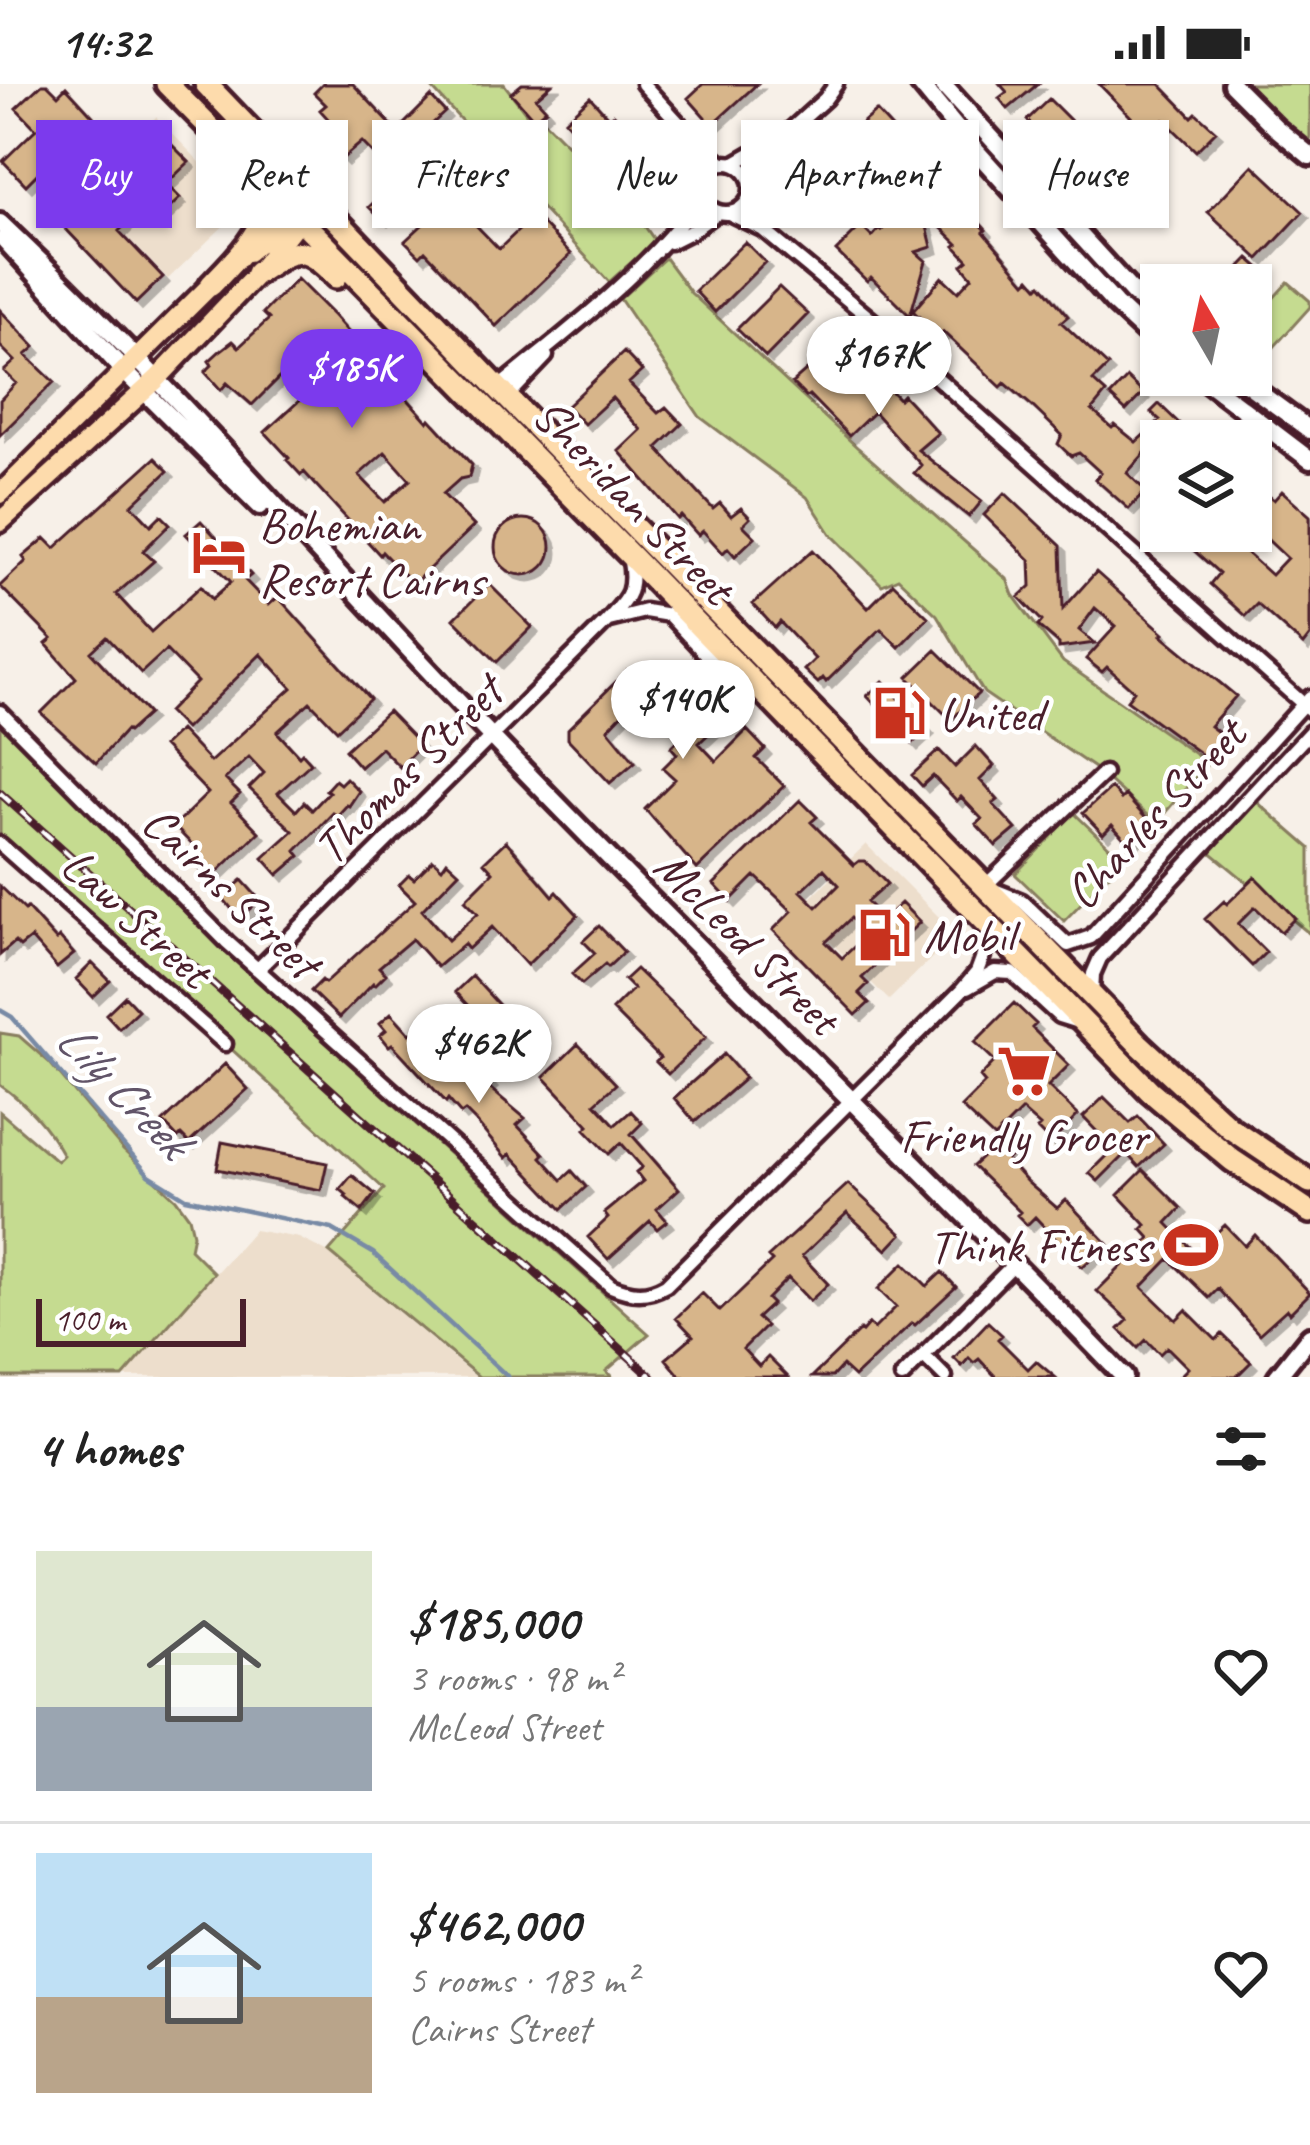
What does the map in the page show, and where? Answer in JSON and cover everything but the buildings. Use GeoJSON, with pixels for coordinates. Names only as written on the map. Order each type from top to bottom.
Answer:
{"type":"FeatureCollection","features":[{"type":"Feature","properties":{"kind":"highway","name":"Sheridan Street"},"geometry":{"type":"LineString","coordinates":[[166,84],[202,120]]}},
{"type":"Feature","properties":{"kind":"highway","name":"Sheridan Street"},"geometry":{"type":"LineString","coordinates":[[206,84],[240,120]]}},
{"type":"Feature","properties":{"kind":"highway"},"geometry":{"type":"LineString","coordinates":[[211,285],[236,259],[255,228]]}},
{"type":"Feature","properties":{"kind":"highway","name":"Sheridan Street"},"geometry":{"type":"LineString","coordinates":[[308,228],[1150,1091],[1232,1160],[1310,1211]]}},
{"type":"Feature","properties":{"kind":"highway","name":"Sheridan Street"},"geometry":{"type":"LineString","coordinates":[[344,228],[1092,996],[1202,1104],[1310,1182]]}},
{"type":"Feature","properties":{"kind":"highway"},"geometry":{"type":"LineString","coordinates":[[257,273],[290,252],[313,255],[458,396],[482,406],[502,393]]}},
{"type":"Feature","properties":{"kind":"main road"},"geometry":{"type":"LineString","coordinates":[[0,494],[211,285],[281,228]]}},
{"type":"Feature","properties":{"kind":"main road"},"geometry":{"type":"LineString","coordinates":[[0,522],[151,385],[257,273],[288,228]]}},
{"type":"Feature","properties":{"kind":"street"},"geometry":{"type":"LineString","coordinates":[[643,84],[676,120]]}},
{"type":"Feature","properties":{"kind":"street"},"geometry":{"type":"LineString","coordinates":[[802,120],[836,84]]}},
{"type":"Feature","properties":{"kind":"street"},"geometry":{"type":"LineString","coordinates":[[825,99],[851,84]]}},
{"type":"Feature","properties":{"kind":"street"},"geometry":{"type":"LineString","coordinates":[[920,84],[1140,327]]}},
{"type":"Feature","properties":{"kind":"street"},"geometry":{"type":"LineString","coordinates":[[942,84],[1140,299]]}},
{"type":"Feature","properties":{"kind":"street"},"geometry":{"type":"LineString","coordinates":[[1232,84],[1310,156]]}},
{"type":"Feature","properties":{"kind":"street"},"geometry":{"type":"LineString","coordinates":[[717,157],[741,167]]}},
{"type":"Feature","properties":{"kind":"street"},"geometry":{"type":"LineString","coordinates":[[717,167],[741,157]]}},
{"type":"Feature","properties":{"kind":"street"},"geometry":{"type":"LineString","coordinates":[[664,245],[741,208]]}},
{"type":"Feature","properties":{"kind":"street"},"geometry":{"type":"LineString","coordinates":[[717,209],[762,229],[872,320],[1308,704]]}},
{"type":"Feature","properties":{"kind":"street","name":"McLeod Street"},"geometry":{"type":"LineString","coordinates":[[0,223],[130,364]]}},
{"type":"Feature","properties":{"kind":"street"},"geometry":{"type":"LineString","coordinates":[[502,393],[678,228]]}},
{"type":"Feature","properties":{"kind":"street","name":"McLeod Street"},"geometry":{"type":"LineString","coordinates":[[0,234],[1124,1377]]}},
{"type":"Feature","properties":{"kind":"street"},"geometry":{"type":"LineString","coordinates":[[1226,396],[1310,460]]}},
{"type":"Feature","properties":{"kind":"street"},"geometry":{"type":"LineString","coordinates":[[1264,396],[1310,430]]}},
{"type":"Feature","properties":{"kind":"street","name":"Thomas Street"},"geometry":{"type":"LineString","coordinates":[[258,969],[630,596],[628,553]]}},
{"type":"Feature","properties":{"kind":"street"},"geometry":{"type":"LineString","coordinates":[[608,620],[645,611],[669,614],[712,662],[755,685]]}},
{"type":"Feature","properties":{"kind":"street","name":"Charles Street"},"geometry":{"type":"LineString","coordinates":[[985,886],[1022,901],[1068,945],[1091,938],[1308,704]]}},
{"type":"Feature","properties":{"kind":"street","name":"Cairns Street"},"geometry":{"type":"LineString","coordinates":[[0,712],[209,924],[611,1286],[640,1294],[667,1285],[850,1100]]}},
{"type":"Feature","properties":{"kind":"street","name":"Charles Street"},"geometry":{"type":"LineString","coordinates":[[1092,996],[1096,966],[1118,939],[1310,732]]}},
{"type":"Feature","properties":{"kind":"street"},"geometry":{"type":"LineString","coordinates":[[985,886],[1104,773]]}},
{"type":"Feature","properties":{"kind":"street","name":"Law Street"},"geometry":{"type":"LineString","coordinates":[[0,844],[225,1044]]}},
{"type":"Feature","properties":{"kind":"street"},"geometry":{"type":"LineString","coordinates":[[1102,924],[1118,939]]}},
{"type":"Feature","properties":{"kind":"street"},"geometry":{"type":"LineString","coordinates":[[850,1100],[961,991],[976,972],[993,928]]}},
{"type":"Feature","properties":{"kind":"street"},"geometry":{"type":"LineString","coordinates":[[961,991],[994,972],[1012,973],[1059,1016],[1089,1026]]}},
{"type":"Feature","properties":{"kind":"street"},"geometry":{"type":"LineString","coordinates":[[902,1377],[1013,1265]]}},
{"type":"Feature","properties":{"kind":"street"},"geometry":{"type":"LineString","coordinates":[[1277,1377],[1310,1336]]}},
{"type":"Feature","properties":{"kind":"street"},"geometry":{"type":"LineString","coordinates":[[924,1356],[945,1377]]}},
{"type":"Feature","properties":{"kind":"street"},"geometry":{"type":"LineString","coordinates":[[1291,1377],[1310,1356]]}},
{"type":"Feature","properties":{"kind":"shaded area"},"geometry":{"type":"Polygon","coordinates":[[[172,133],[196,158],[196,228],[221,228],[168,279],[119,228],[172,228],[172,133]]]}},
{"type":"Feature","properties":{"kind":"shaded area"},"geometry":{"type":"Polygon","coordinates":[[[866,844],[956,934],[889,1000],[798,910],[866,844]]]}},
{"type":"Feature","properties":{"kind":"shaded area"},"geometry":{"type":"Polygon","coordinates":[[[254,1230],[299,1238],[327,1252],[476,1377],[123,1377],[254,1230]]]}},
{"type":"Feature","properties":{"kind":"green space"},"geometry":{"type":"Polygon","coordinates":[[[428,84],[504,84],[531,120],[461,120],[428,84]]]}},
{"type":"Feature","properties":{"kind":"green space"},"geometry":{"type":"Polygon","coordinates":[[[1241,84],[1310,84],[1310,145],[1281,123],[1241,84]]]}},
{"type":"Feature","properties":{"kind":"green space"},"geometry":{"type":"Polygon","coordinates":[[[548,125],[572,149],[572,228],[646,228],[655,241],[609,282],[548,215],[548,125]]]}},
{"type":"Feature","properties":{"kind":"green space"},"geometry":{"type":"Polygon","coordinates":[[[665,258],[691,293],[1007,579],[1013,595],[1063,662],[1208,763],[1156,823],[1097,770],[984,693],[937,615],[898,578],[882,585],[831,534],[807,497],[700,417],[620,299],[665,258]]]}},
{"type":"Feature","properties":{"kind":"green space"},"geometry":{"type":"Polygon","coordinates":[[[1288,282],[1310,301],[1310,307],[1272,349],[1272,300],[1288,282]]]}},
{"type":"Feature","properties":{"kind":"green space"},"geometry":{"type":"Polygon","coordinates":[[[0,724],[225,952],[649,1334],[606,1371],[612,1377],[479,1377],[329,1252],[384,1189],[0,837],[0,724]]]}},
{"type":"Feature","properties":{"kind":"green space"},"geometry":{"type":"Polygon","coordinates":[[[1257,802],[1310,848],[1310,934],[1209,851],[1257,802]]]}},
{"type":"Feature","properties":{"kind":"green space"},"geometry":{"type":"Polygon","coordinates":[[[1074,813],[1123,860],[1064,921],[1015,874],[1074,813]]]}},
{"type":"Feature","properties":{"kind":"green space"},"geometry":{"type":"Polygon","coordinates":[[[0,1033],[19,1036],[49,1062],[123,1150],[176,1199],[189,1217],[190,1249],[214,1273],[123,1377],[0,1377],[0,1112],[57,1161],[63,1155],[36,1117],[0,1085],[0,1033]]]}},
{"type":"Feature","properties":{"kind":"waterway","name":"Lily Creek"},"geometry":{"type":"LineString","coordinates":[[0,1010],[12,1017],[149,1175],[186,1198],[332,1229],[373,1253],[508,1377]]}},
{"type":"Feature","properties":{"kind":"railway"},"geometry":{"type":"LineString","coordinates":[[0,793],[652,1377]]}},
{"type":"Feature","properties":{"kind":"place","name":"Bohemian Resort Cairns"},"geometry":{"type":"Point","coordinates":[219,552]}},
{"type":"Feature","properties":{"kind":"place","name":"United"},"geometry":{"type":"Point","coordinates":[899,713]}},
{"type":"Feature","properties":{"kind":"place","name":"Mobil"},"geometry":{"type":"Point","coordinates":[884,935]}},
{"type":"Feature","properties":{"kind":"place","name":"Friendly Grocer"},"geometry":{"type":"Point","coordinates":[1024,1071]}},
{"type":"Feature","properties":{"kind":"place","name":"Think Fitness"},"geometry":{"type":"Point","coordinates":[1191,1245]}}]}
